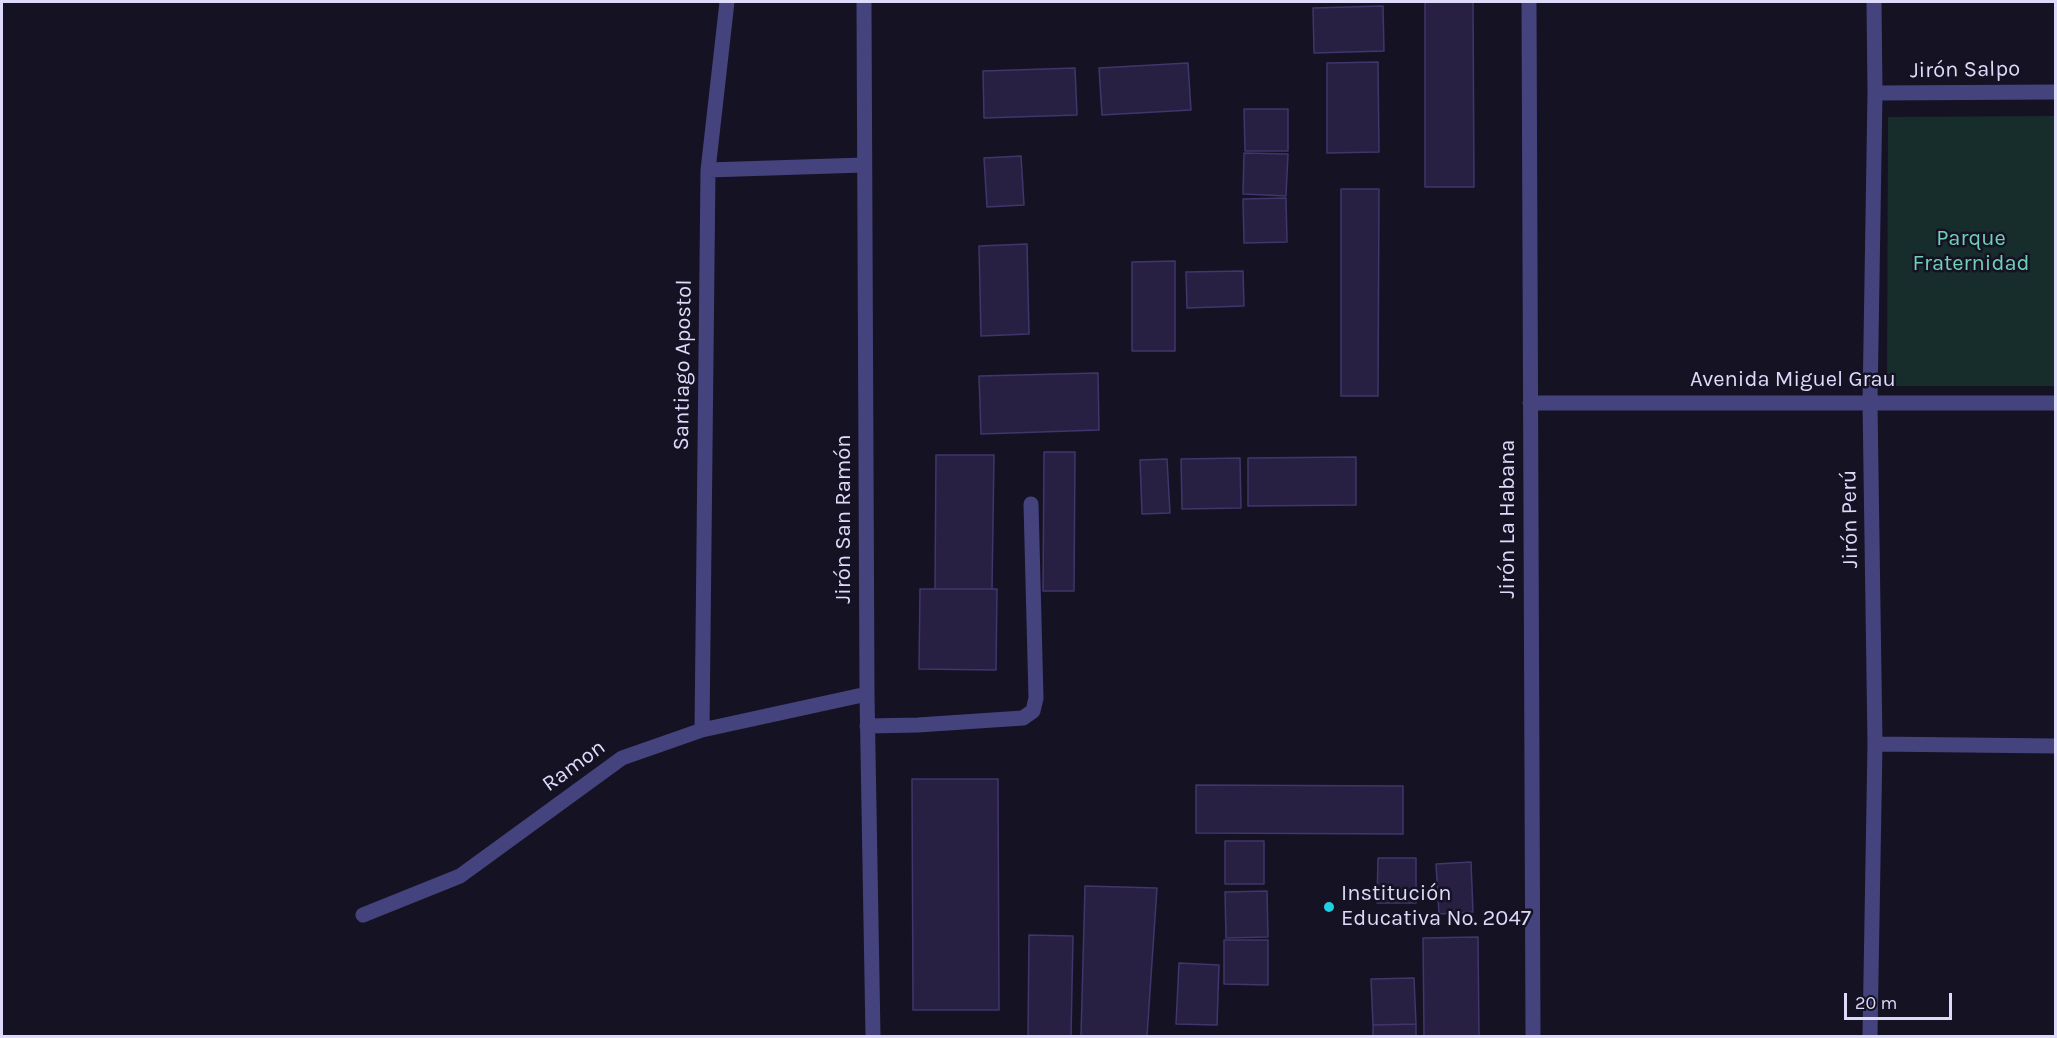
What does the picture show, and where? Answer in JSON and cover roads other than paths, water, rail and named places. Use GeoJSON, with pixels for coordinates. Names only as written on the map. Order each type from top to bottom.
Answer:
{"type":"FeatureCollection","features":[{"type":"Feature","properties":{"kind":"street","name":"Santiago Apostol"},"geometry":{"type":"LineString","coordinates":[[702,730],[708,170],[727,2]]}},
{"type":"Feature","properties":{"kind":"street","name":"Jirón San Ramón"},"geometry":{"type":"LineString","coordinates":[[864,2],[867,726],[873,1036]]}},
{"type":"Feature","properties":{"kind":"street","name":"Jirón La Habana"},"geometry":{"type":"LineString","coordinates":[[1529,2],[1533,1036]]}},
{"type":"Feature","properties":{"kind":"street","name":"Jirón Perú"},"geometry":{"type":"LineString","coordinates":[[1870,1036],[1875,744],[1870,403],[1875,93],[1874,2]]}},
{"type":"Feature","properties":{"kind":"street","name":"Jirón Salpo"},"geometry":{"type":"LineString","coordinates":[[1875,93],[2055,92]]}},
{"type":"Feature","properties":{"kind":"street"},"geometry":{"type":"LineString","coordinates":[[708,170],[864,165]]}},
{"type":"Feature","properties":{"kind":"street","name":"Avenida Miguel Grau"},"geometry":{"type":"LineString","coordinates":[[1530,403],[2055,403]]}},
{"type":"Feature","properties":{"kind":"street"},"geometry":{"type":"LineString","coordinates":[[867,726],[1023,718],[1033,711],[1036,698],[1031,504]]}},
{"type":"Feature","properties":{"kind":"street","name":"Ramon"},"geometry":{"type":"LineString","coordinates":[[363,915],[460,876],[622,758],[702,730],[867,694]]}},
{"type":"Feature","properties":{"kind":"street"},"geometry":{"type":"LineString","coordinates":[[1875,744],[2055,746]]}},
{"type":"Feature","properties":{"kind":"place","name":"Institución Educativa No. 2047"},"geometry":{"type":"Point","coordinates":[1329,907]}},
{"type":"Feature","properties":{"kind":"park label","name":"Parque Fraternidad"},"geometry":{"type":"Point","coordinates":[1971,252]}}]}
